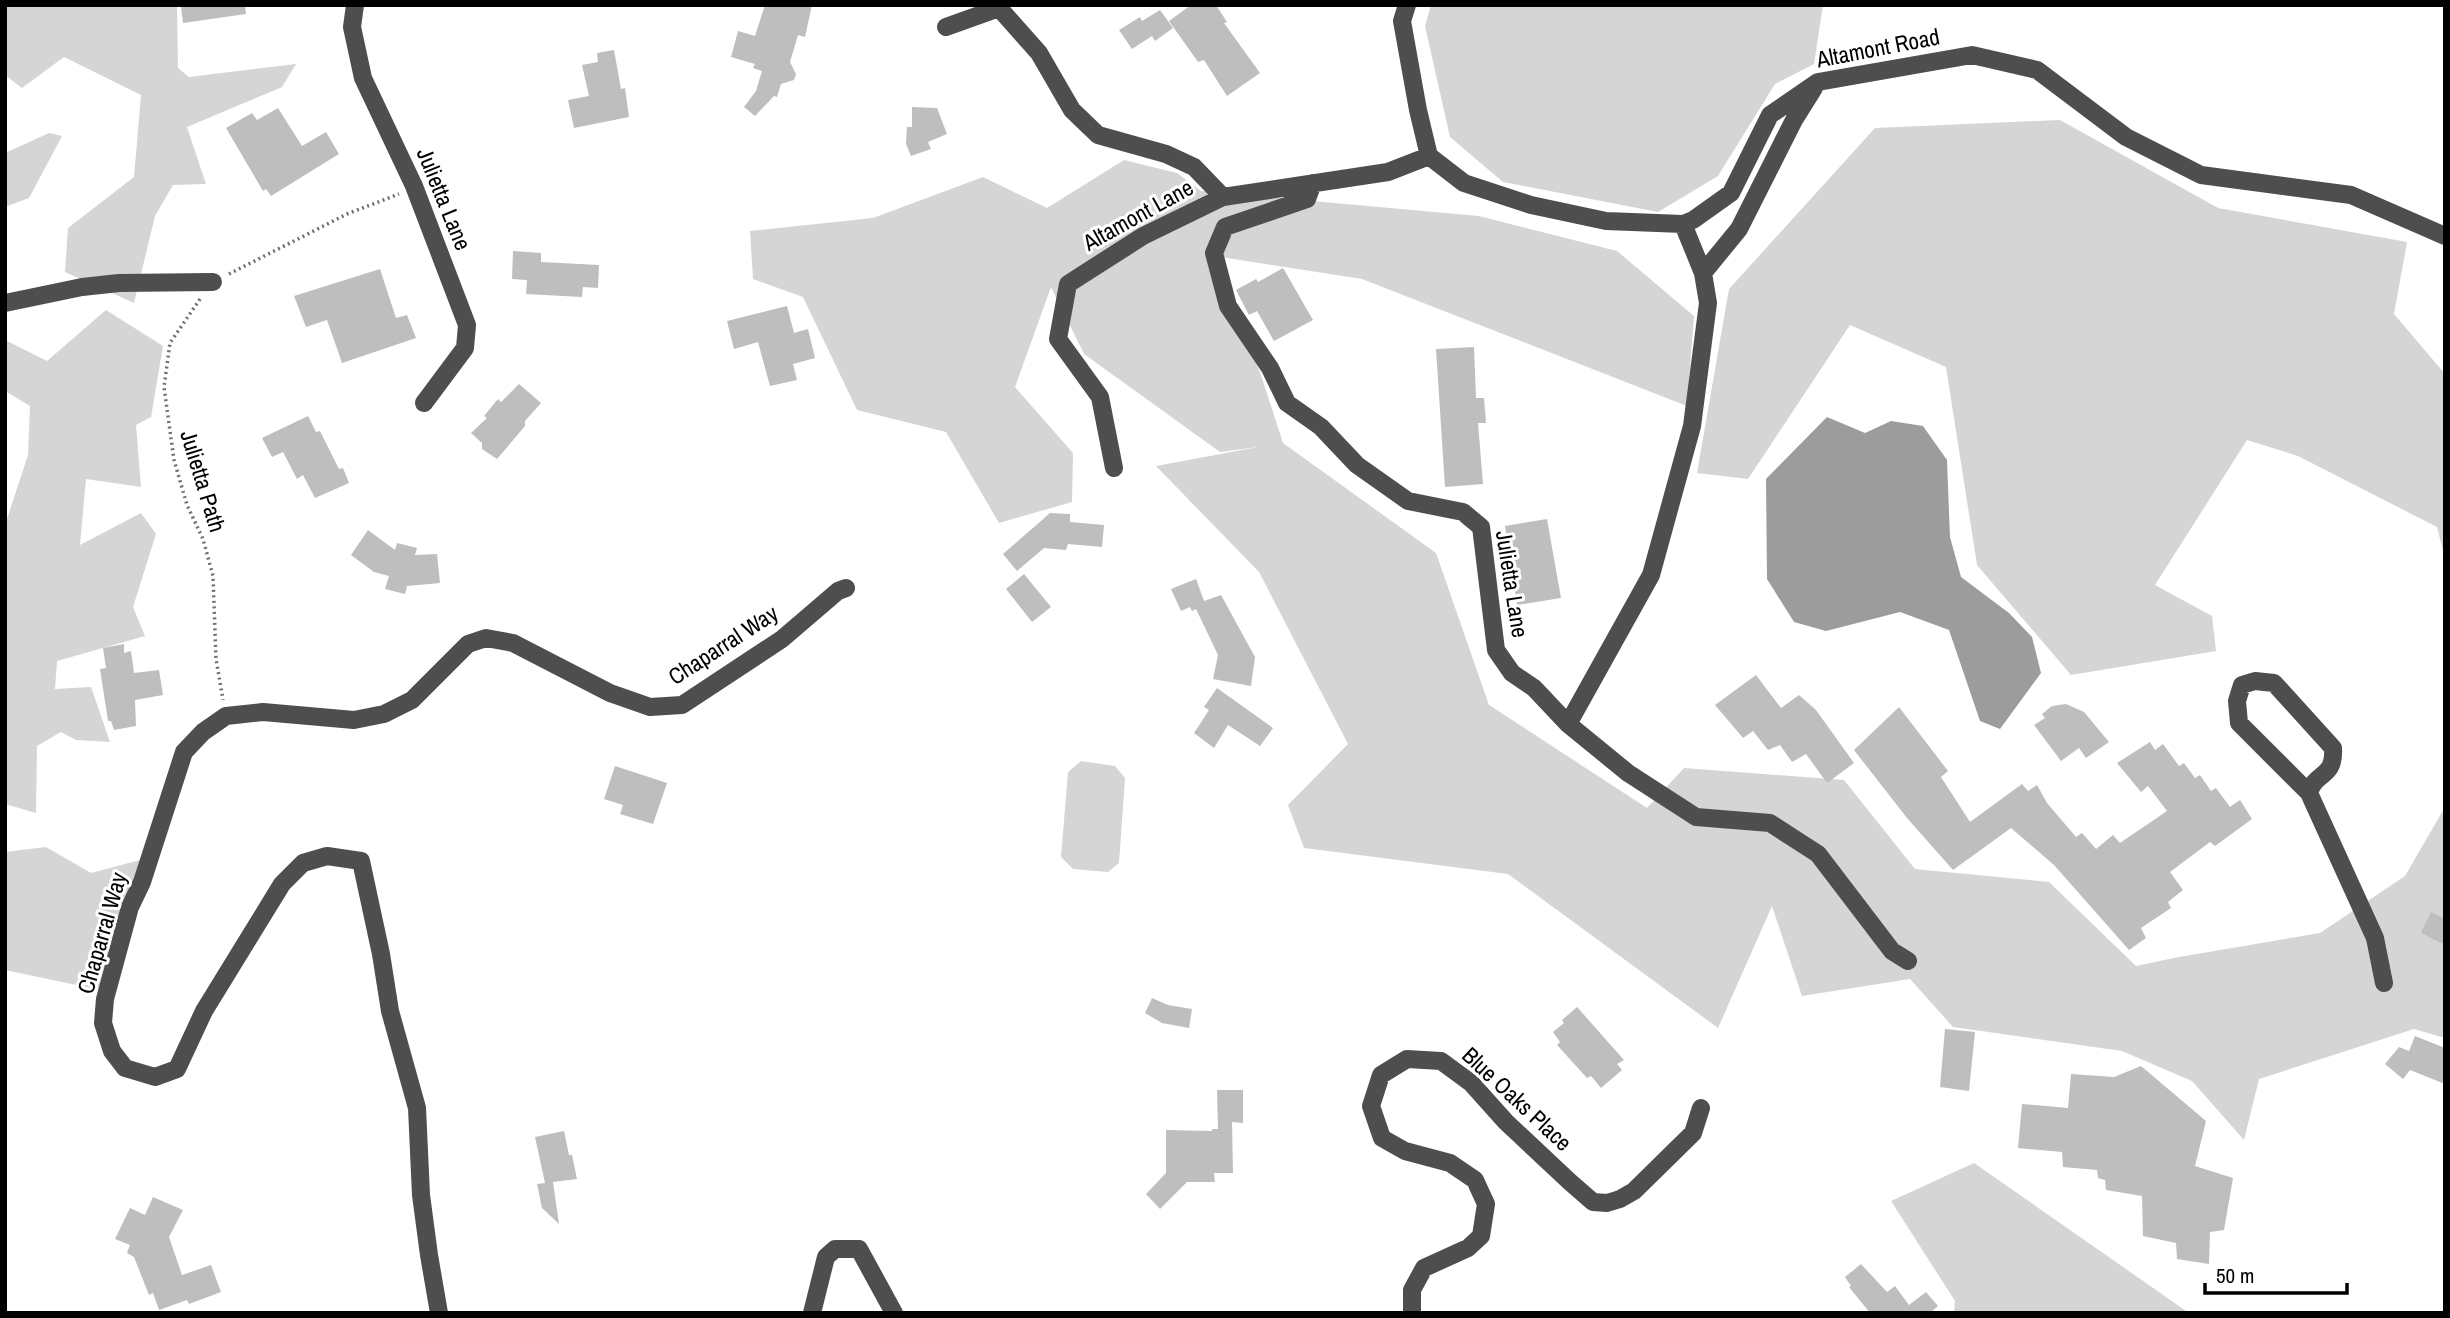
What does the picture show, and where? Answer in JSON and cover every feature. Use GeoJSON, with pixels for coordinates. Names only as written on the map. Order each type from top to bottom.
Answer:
{"type":"FeatureCollection","features":[{"type":"Feature","properties":{"kind":"street","name":"Julietta Lane"},"geometry":{"type":"LineString","coordinates":[[355,5],[352,27],[363,78],[414,186],[467,325],[465,348],[424,404]]}},
{"type":"Feature","properties":{"kind":"street"},"geometry":{"type":"LineString","coordinates":[[1406,5],[1402,21],[1429,156],[1464,183],[1531,205],[1606,221],[1683,224],[1703,273],[1708,303],[1692,426],[1651,575],[1568,724]]}},
{"type":"Feature","properties":{"kind":"street"},"geometry":{"type":"LineString","coordinates":[[946,27],[999,8],[1039,52],[1072,110],[1098,135],[1166,154],[1194,167],[1223,197]]}},
{"type":"Feature","properties":{"kind":"street","name":"Altamont Road"},"geometry":{"type":"LineString","coordinates":[[1683,224],[1731,193],[1770,115],[1818,82],[1972,55],[2037,70],[2126,137],[2201,175],[2351,195],[2445,236]]}},
{"type":"Feature","properties":{"kind":"street"},"geometry":{"type":"LineString","coordinates":[[1703,273],[1739,229],[1794,120],[1818,82]]}},
{"type":"Feature","properties":{"kind":"street","name":"Altamont Lane"},"geometry":{"type":"LineString","coordinates":[[1114,468],[1100,397],[1058,339],[1068,284],[1143,236],[1223,197],[1388,172],[1429,156]]}},
{"type":"Feature","properties":{"kind":"street","name":"Julietta Lane"},"geometry":{"type":"LineString","coordinates":[[1313,183],[1307,200],[1225,227],[1214,253],[1228,306],[1270,368],[1287,403],[1321,427],[1357,466],[1408,500],[1463,512],[1480,527],[1496,650],[1512,673],[1534,688],[1568,724],[1628,773],[1696,817],[1770,823],[1818,855],[1892,951],[1908,961]]}},
{"type":"Feature","properties":{"kind":"street"},"geometry":{"type":"LineString","coordinates":[[5,303],[82,287],[119,283],[213,282]]}},
{"type":"Feature","properties":{"kind":"street","name":"Chaparral Way"},"geometry":{"type":"LineString","coordinates":[[439,1313],[421,1195],[417,1108],[390,1011],[381,954],[360,861],[327,856],[303,863],[282,884],[204,1011],[177,1069],[155,1077],[125,1068],[112,1051],[103,1023],[105,999],[130,907],[142,882],[184,752],[203,732],[226,716],[263,712],[354,720],[384,714],[412,700],[468,644],[486,638],[513,643],[610,693],[650,707],[682,705],[782,639],[838,591],[846,588]]}},
{"type":"Feature","properties":{"kind":"street"},"geometry":{"type":"LineString","coordinates":[[2309,793],[2311,786],[2330,769],[2333,748],[2274,683],[2255,681],[2242,685],[2237,701],[2239,723],[2309,793],[2375,938],[2384,983]]}},
{"type":"Feature","properties":{"kind":"street","name":"Blue Oaks Place"},"geometry":{"type":"LineString","coordinates":[[1412,1313],[1412,1290],[1424,1268],[1468,1248],[1481,1236],[1486,1204],[1475,1180],[1450,1163],[1405,1151],[1382,1138],[1371,1106],[1381,1075],[1407,1059],[1441,1061],[1471,1083],[1506,1122],[1594,1202],[1607,1203],[1634,1191],[1693,1133],[1701,1108]]}},
{"type":"Feature","properties":{"kind":"street"},"geometry":{"type":"LineString","coordinates":[[813,1313],[826,1257],[835,1249],[859,1249],[894,1313]]}},
{"type":"Feature","properties":{"kind":"path","name":"Julietta Path"},"geometry":{"type":"LineString","coordinates":[[226,716],[216,659],[213,576],[203,539],[187,505],[174,460],[164,387],[170,343],[185,318],[213,282],[347,215],[392,198],[414,186]]}},
{"type":"Feature","properties":{"kind":"shaded area"},"geometry":{"type":"Polygon","coordinates":[[[5,5],[177,5],[178,68],[189,77],[296,64],[282,87],[187,127],[206,184],[173,185],[155,216],[134,303],[65,272],[68,228],[134,177],[141,95],[64,57],[22,88],[5,75],[5,5]]]}},
{"type":"Feature","properties":{"kind":"shaded area"},"geometry":{"type":"Polygon","coordinates":[[[1431,5],[1823,5],[1814,64],[1775,84],[1718,176],[1658,212],[1503,182],[1450,137],[1425,26],[1431,5]]]}},
{"type":"Feature","properties":{"kind":"shaded area"},"geometry":{"type":"Polygon","coordinates":[[[2060,120],[2218,208],[2407,242],[2394,314],[2445,374],[2445,558],[2437,527],[2298,456],[2247,440],[2155,585],[2212,616],[2216,651],[2071,675],[1977,565],[1946,367],[1850,325],[1748,479],[1697,473],[1729,289],[1875,128],[2060,120]]]}},
{"type":"Feature","properties":{"kind":"shaded area"},"geometry":{"type":"Polygon","coordinates":[[[49,133],[62,136],[29,198],[5,207],[5,153],[49,133]]]}},
{"type":"Feature","properties":{"kind":"shaded area"},"geometry":{"type":"Polygon","coordinates":[[[1124,160],[1177,173],[1201,191],[1479,216],[1617,251],[1694,316],[1687,406],[1362,279],[1208,255],[1260,372],[1283,443],[1436,553],[1489,705],[1647,808],[1684,768],[1844,780],[1915,869],[2049,882],[2136,966],[2320,933],[2405,876],[2445,807],[2445,1038],[2414,1029],[2259,1079],[2244,1140],[2192,1081],[2122,1051],[1953,1027],[1910,979],[1802,996],[1772,906],[1718,1028],[1508,874],[1304,848],[1288,805],[1348,744],[1259,572],[1156,466],[1258,447],[1220,452],[1084,354],[1051,287],[1015,387],[1073,453],[1072,502],[999,523],[946,432],[857,410],[803,297],[753,279],[750,231],[873,218],[983,177],[1047,208],[1124,160]]]}},
{"type":"Feature","properties":{"kind":"shaded area"},"geometry":{"type":"Polygon","coordinates":[[[106,310],[163,346],[151,417],[136,425],[141,487],[86,479],[80,545],[141,513],[156,534],[133,607],[145,636],[57,661],[55,689],[91,687],[110,742],[76,740],[61,732],[37,746],[36,813],[5,804],[5,525],[28,455],[30,406],[5,391],[5,340],[47,361],[106,310]]]}},
{"type":"Feature","properties":{"kind":"shaded area"},"geometry":{"type":"Polygon","coordinates":[[[1827,417],[1865,433],[1891,421],[1923,426],[1947,460],[1950,537],[1961,577],[2009,613],[2032,637],[2041,673],[2000,729],[1980,721],[1949,630],[1900,612],[1826,631],[1794,622],[1767,579],[1766,479],[1827,417]]]}},
{"type":"Feature","properties":{"kind":"shaded area"},"geometry":{"type":"Polygon","coordinates":[[[1081,761],[1115,766],[1125,778],[1119,863],[1108,872],[1073,869],[1061,857],[1068,772],[1081,761]]]}},
{"type":"Feature","properties":{"kind":"shaded area"},"geometry":{"type":"Polygon","coordinates":[[[46,847],[91,873],[144,859],[100,990],[5,970],[5,852],[46,847]]]}},
{"type":"Feature","properties":{"kind":"shaded area"},"geometry":{"type":"Polygon","coordinates":[[[1974,1163],[2189,1313],[1954,1313],[1955,1301],[1891,1201],[1974,1163]]]}},
{"type":"Feature","properties":{"kind":"building"},"geometry":{"type":"Polygon","coordinates":[[[245,5],[246,14],[183,23],[181,7],[245,5]]]}},
{"type":"Feature","properties":{"kind":"building"},"geometry":{"type":"Polygon","coordinates":[[[765,5],[812,5],[805,37],[798,35],[790,62],[796,74],[794,80],[781,84],[777,97],[774,96],[755,116],[744,107],[756,91],[762,71],[753,68],[755,64],[731,57],[738,31],[755,36],[765,5]]]}},
{"type":"Feature","properties":{"kind":"building"},"geometry":{"type":"Polygon","coordinates":[[[1191,5],[1216,5],[1227,22],[1224,23],[1260,73],[1227,96],[1204,60],[1198,62],[1169,21],[1191,5]]]}},
{"type":"Feature","properties":{"kind":"building"},"geometry":{"type":"Polygon","coordinates":[[[1160,10],[1173,28],[1155,41],[1152,36],[1132,49],[1119,30],[1140,17],[1142,21],[1160,10]]]}},
{"type":"Feature","properties":{"kind":"building"},"geometry":{"type":"Polygon","coordinates":[[[614,50],[621,89],[625,88],[629,117],[574,128],[568,100],[589,96],[582,65],[598,62],[597,53],[614,50]]]}},
{"type":"Feature","properties":{"kind":"building"},"geometry":{"type":"Polygon","coordinates":[[[912,107],[937,108],[947,134],[928,142],[931,149],[911,156],[906,144],[907,127],[912,127],[912,107]]]}},
{"type":"Feature","properties":{"kind":"building"},"geometry":{"type":"Polygon","coordinates":[[[278,108],[302,146],[326,132],[339,154],[271,196],[266,189],[263,191],[226,128],[252,113],[257,120],[278,108]]]}},
{"type":"Feature","properties":{"kind":"building"},"geometry":{"type":"Polygon","coordinates":[[[513,251],[541,253],[541,262],[599,265],[598,288],[583,287],[582,297],[526,294],[527,280],[512,279],[513,251]]]}},
{"type":"Feature","properties":{"kind":"building"},"geometry":{"type":"Polygon","coordinates":[[[1283,268],[1313,320],[1274,341],[1257,311],[1249,315],[1236,290],[1283,268]]]}},
{"type":"Feature","properties":{"kind":"building"},"geometry":{"type":"Polygon","coordinates":[[[380,269],[396,318],[407,315],[416,338],[342,363],[327,320],[306,327],[294,296],[380,269]]]}},
{"type":"Feature","properties":{"kind":"building"},"geometry":{"type":"Polygon","coordinates":[[[787,306],[794,333],[808,329],[815,358],[793,364],[797,380],[770,386],[758,342],[734,349],[727,321],[787,306]]]}},
{"type":"Feature","properties":{"kind":"building"},"geometry":{"type":"Polygon","coordinates":[[[1474,347],[1476,398],[1484,398],[1486,423],[1478,423],[1483,484],[1445,487],[1436,349],[1474,347]]]}},
{"type":"Feature","properties":{"kind":"building"},"geometry":{"type":"Polygon","coordinates":[[[519,384],[541,403],[497,459],[482,449],[482,443],[471,433],[487,418],[484,416],[498,399],[501,402],[519,384]]]}},
{"type":"Feature","properties":{"kind":"building"},"geometry":{"type":"Polygon","coordinates":[[[308,416],[316,432],[320,431],[339,469],[343,468],[349,483],[315,498],[303,475],[297,479],[283,452],[272,457],[262,438],[308,416]]]}},
{"type":"Feature","properties":{"kind":"building"},"geometry":{"type":"Polygon","coordinates":[[[1050,513],[1070,514],[1070,522],[1104,525],[1102,547],[1068,544],[1066,550],[1044,548],[1017,571],[1003,554],[1050,513]]]}},
{"type":"Feature","properties":{"kind":"building"},"geometry":{"type":"Polygon","coordinates":[[[1547,519],[1561,598],[1517,605],[1505,526],[1547,519]]]}},
{"type":"Feature","properties":{"kind":"building"},"geometry":{"type":"Polygon","coordinates":[[[368,530],[395,550],[397,543],[417,548],[415,555],[437,554],[440,583],[407,586],[405,594],[385,589],[389,576],[374,572],[351,555],[368,530]]]}},
{"type":"Feature","properties":{"kind":"building"},"geometry":{"type":"Polygon","coordinates":[[[1024,574],[1051,607],[1032,622],[1006,589],[1024,574]]]}},
{"type":"Feature","properties":{"kind":"building"},"geometry":{"type":"Polygon","coordinates":[[[1196,579],[1204,601],[1221,595],[1255,657],[1251,686],[1213,679],[1218,655],[1196,609],[1192,611],[1190,607],[1181,611],[1171,589],[1196,579]]]}},
{"type":"Feature","properties":{"kind":"building"},"geometry":{"type":"Polygon","coordinates":[[[124,644],[124,653],[131,651],[134,673],[159,670],[163,695],[135,700],[136,726],[114,730],[111,721],[108,721],[100,669],[106,668],[103,648],[124,644]]]}},
{"type":"Feature","properties":{"kind":"building"},"geometry":{"type":"Polygon","coordinates":[[[1756,675],[1781,708],[1799,695],[1816,710],[1854,763],[1827,783],[1806,754],[1792,762],[1780,745],[1768,750],[1753,731],[1743,738],[1715,705],[1756,675]]]}},
{"type":"Feature","properties":{"kind":"building"},"geometry":{"type":"Polygon","coordinates":[[[1217,688],[1273,728],[1260,746],[1228,725],[1214,748],[1194,733],[1209,710],[1204,707],[1217,688]]]}},
{"type":"Feature","properties":{"kind":"building"},"geometry":{"type":"Polygon","coordinates":[[[2066,704],[2084,712],[2109,742],[2086,758],[2079,748],[2061,761],[2034,725],[2045,718],[2042,714],[2052,706],[2066,704]]]}},
{"type":"Feature","properties":{"kind":"building"},"geometry":{"type":"Polygon","coordinates":[[[1899,707],[1948,771],[1941,777],[1970,822],[2022,784],[2028,791],[2037,785],[2047,803],[2076,837],[2082,833],[2096,849],[2113,835],[2120,843],[2167,811],[2148,786],[2141,792],[2117,763],[2150,742],[2155,750],[2163,744],[2179,766],[2184,763],[2195,778],[2200,775],[2211,791],[2216,788],[2230,807],[2240,800],[2252,819],[2215,846],[2210,842],[2170,872],[2183,890],[2168,902],[2171,908],[2141,928],[2146,938],[2129,950],[2054,865],[2011,828],[1953,870],[1907,818],[1854,750],[1899,707]]]}},
{"type":"Feature","properties":{"kind":"building"},"geometry":{"type":"Polygon","coordinates":[[[615,766],[667,783],[653,824],[620,814],[623,805],[604,799],[615,766]]]}},
{"type":"Feature","properties":{"kind":"building"},"geometry":{"type":"Polygon","coordinates":[[[2431,912],[2445,919],[2445,945],[2421,933],[2431,912]]]}},
{"type":"Feature","properties":{"kind":"building"},"geometry":{"type":"Polygon","coordinates":[[[1152,998],[1168,1005],[1192,1009],[1189,1028],[1162,1023],[1145,1013],[1152,998]]]}},
{"type":"Feature","properties":{"kind":"building"},"geometry":{"type":"Polygon","coordinates":[[[1577,1007],[1624,1060],[1617,1064],[1622,1070],[1601,1088],[1591,1076],[1587,1078],[1557,1045],[1560,1042],[1553,1032],[1577,1007]]]}},
{"type":"Feature","properties":{"kind":"building"},"geometry":{"type":"Polygon","coordinates":[[[1945,1029],[1975,1032],[1969,1091],[1940,1087],[1945,1029]]]}},
{"type":"Feature","properties":{"kind":"building"},"geometry":{"type":"Polygon","coordinates":[[[2415,1036],[2445,1048],[2445,1084],[2410,1070],[2403,1079],[2385,1064],[2399,1047],[2409,1051],[2415,1036]]]}},
{"type":"Feature","properties":{"kind":"building"},"geometry":{"type":"Polygon","coordinates":[[[2141,1066],[2206,1121],[2195,1166],[2233,1178],[2224,1230],[2210,1232],[2209,1264],[2177,1259],[2176,1243],[2143,1236],[2142,1196],[2106,1190],[2105,1180],[2098,1178],[2097,1170],[2063,1167],[2062,1152],[2018,1148],[2022,1104],[2068,1108],[2071,1074],[2114,1077],[2141,1066]]]}},
{"type":"Feature","properties":{"kind":"building"},"geometry":{"type":"Polygon","coordinates":[[[1217,1090],[1243,1090],[1243,1123],[1232,1122],[1233,1173],[1214,1173],[1215,1182],[1187,1182],[1160,1209],[1146,1194],[1166,1173],[1166,1130],[1218,1129],[1217,1090]]]}},
{"type":"Feature","properties":{"kind":"building"},"geometry":{"type":"Polygon","coordinates":[[[564,1131],[577,1179],[545,1183],[535,1137],[564,1131]]]}},
{"type":"Feature","properties":{"kind":"building"},"geometry":{"type":"Polygon","coordinates":[[[553,1182],[559,1224],[542,1208],[537,1184],[553,1182]]]}},
{"type":"Feature","properties":{"kind":"building"},"geometry":{"type":"Polygon","coordinates":[[[153,1197],[183,1210],[169,1237],[182,1275],[211,1265],[221,1292],[189,1304],[187,1300],[159,1310],[153,1293],[149,1295],[134,1257],[127,1253],[130,1245],[115,1239],[130,1208],[145,1215],[153,1197]]]}},
{"type":"Feature","properties":{"kind":"building"},"geometry":{"type":"Polygon","coordinates":[[[1861,1264],[1887,1292],[1895,1286],[1909,1305],[1926,1292],[1938,1306],[1930,1313],[1870,1313],[1849,1287],[1851,1286],[1845,1277],[1861,1264]]]}}]}
